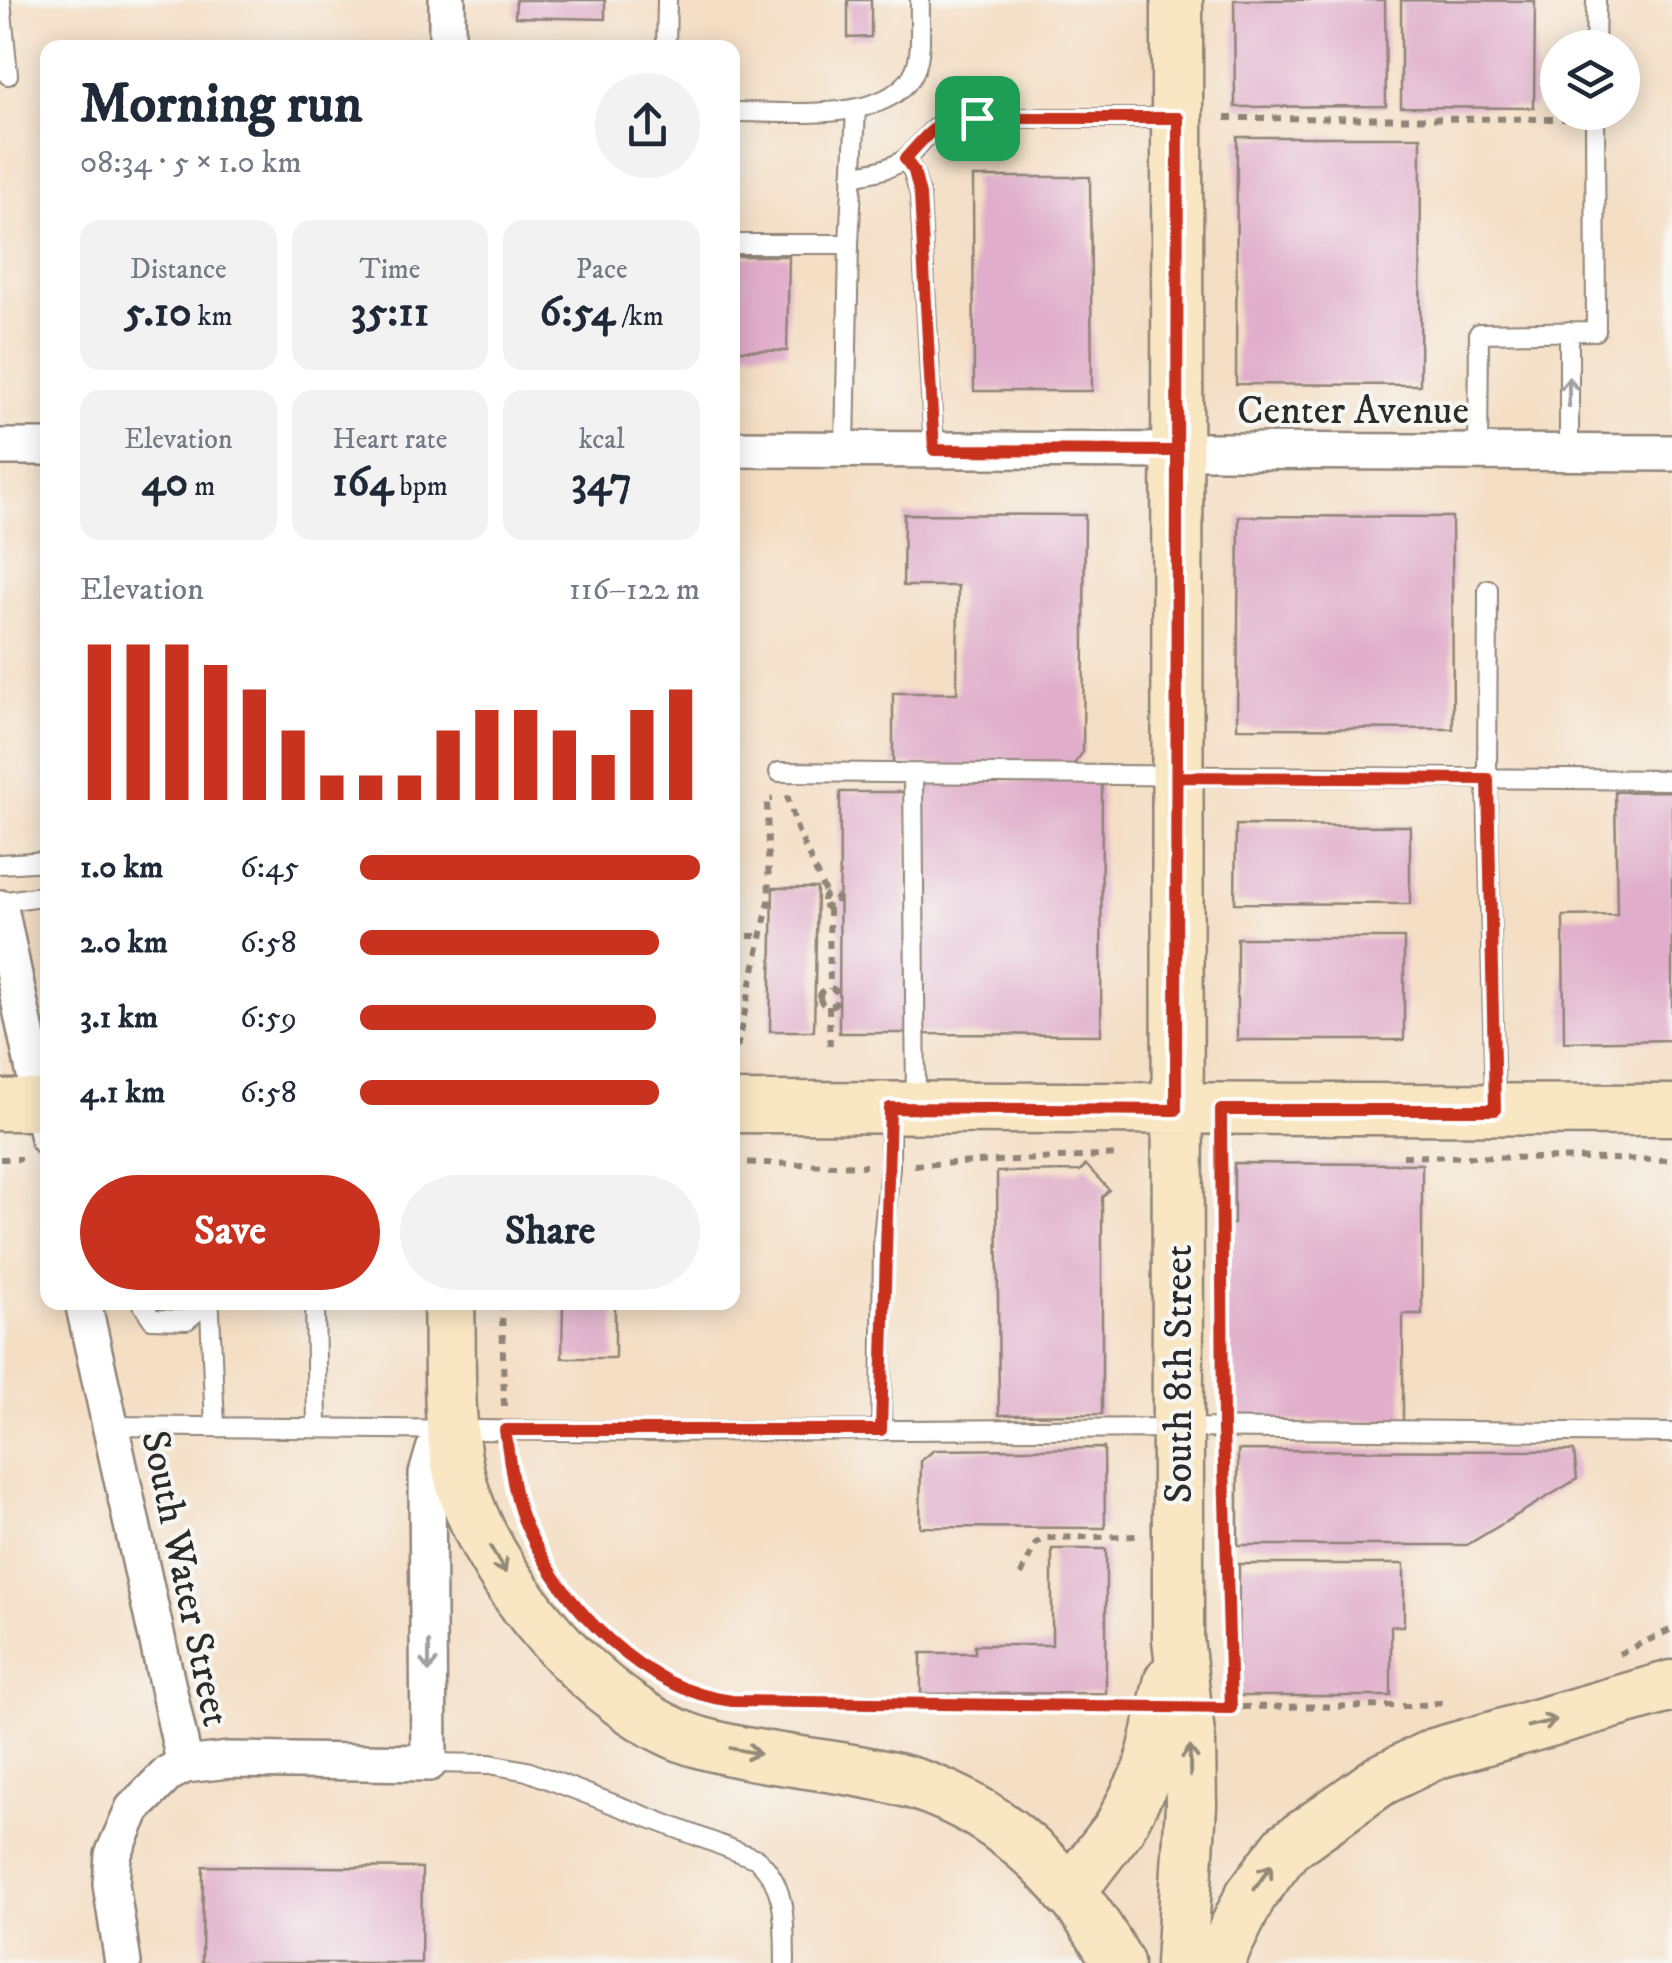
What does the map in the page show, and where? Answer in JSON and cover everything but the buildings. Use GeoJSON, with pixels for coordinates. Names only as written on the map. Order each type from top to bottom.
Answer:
{"type":"FeatureCollection","features":[{"type":"Feature","properties":{"kind":"street"},"geometry":{"type":"LineString","coordinates":[[447,0],[447,40]]}},
{"type":"Feature","properties":{"kind":"street","name":"South 8th Street"},"geometry":{"type":"LineString","coordinates":[[1177,0],[1201,118],[1177,451],[1176,1110],[1200,1428],[1177,1537],[1178,1639],[1194,1707],[1180,1963]]}},
{"type":"Feature","properties":{"kind":"street"},"geometry":{"type":"LineString","coordinates":[[0,447],[40,447]]}},
{"type":"Feature","properties":{"kind":"street","name":"Center Avenue"},"geometry":{"type":"LineString","coordinates":[[740,449],[1672,453]]}},
{"type":"Feature","properties":{"kind":"street"},"geometry":{"type":"LineString","coordinates":[[0,905],[34,1113]]}},
{"type":"Feature","properties":{"kind":"street"},"geometry":{"type":"LineString","coordinates":[[740,1107],[1672,1110]]}},
{"type":"Feature","properties":{"kind":"street","name":"South Water Street"},"geometry":{"type":"LineString","coordinates":[[91,1310],[110,1426],[185,1765],[164,1776],[148,1792],[129,1815],[119,1836],[111,1876],[124,1963]]}},
{"type":"Feature","properties":{"kind":"street"},"geometry":{"type":"LineString","coordinates":[[449,1310],[453,1428],[458,1471],[470,1508],[523,1603],[559,1647],[601,1686],[648,1718],[700,1743],[898,1779],[948,1797],[994,1822],[1026,1845],[1096,1923],[1118,1963]]}},
{"type":"Feature","properties":{"kind":"street"},"geometry":{"type":"LineString","coordinates":[[185,1765],[229,1760],[430,1763],[427,1474],[434,1450],[453,1428]]}},
{"type":"Feature","properties":{"kind":"street"},"geometry":{"type":"LineString","coordinates":[[1218,1963],[1250,1895],[1287,1847],[1381,1780],[1434,1754],[1672,1686]]}},
{"type":"Feature","properties":{"kind":"street","name":"South 8th Street"},"geometry":{"type":"LineString","coordinates":[[1069,1893],[1118,1828],[1149,1770],[1194,1707]]}},
{"type":"Feature","properties":{"kind":"lane"},"geometry":{"type":"LineString","coordinates":[[2,0],[8,75]]}},
{"type":"Feature","properties":{"kind":"lane"},"geometry":{"type":"LineString","coordinates":[[666,40],[667,0]]}},
{"type":"Feature","properties":{"kind":"lane"},"geometry":{"type":"LineString","coordinates":[[740,112],[856,110],[881,102],[903,88],[915,70],[920,0]]}},
{"type":"Feature","properties":{"kind":"lane"},"geometry":{"type":"LineString","coordinates":[[1595,30],[1596,0]]}},
{"type":"Feature","properties":{"kind":"lane"},"geometry":{"type":"LineString","coordinates":[[845,450],[856,110]]}},
{"type":"Feature","properties":{"kind":"lane"},"geometry":{"type":"LineString","coordinates":[[852,176],[884,169],[905,159],[935,126],[956,118],[1201,118]]}},
{"type":"Feature","properties":{"kind":"lane"},"geometry":{"type":"LineString","coordinates":[[1478,452],[1479,332],[1596,331],[1595,130]]}},
{"type":"Feature","properties":{"kind":"lane"},"geometry":{"type":"LineString","coordinates":[[905,159],[914,171],[920,195],[934,450]]}},
{"type":"Feature","properties":{"kind":"lane"},"geometry":{"type":"LineString","coordinates":[[740,244],[849,244]]}},
{"type":"Feature","properties":{"kind":"lane"},"geometry":{"type":"LineString","coordinates":[[1569,332],[1569,452]]}},
{"type":"Feature","properties":{"kind":"lane"},"geometry":{"type":"LineString","coordinates":[[1488,589],[1495,1110]]}},
{"type":"Feature","properties":{"kind":"lane"},"geometry":{"type":"LineString","coordinates":[[779,772],[1672,780]]}},
{"type":"Feature","properties":{"kind":"lane"},"geometry":{"type":"LineString","coordinates":[[881,1430],[903,1108],[913,774]]}},
{"type":"Feature","properties":{"kind":"lane"},"geometry":{"type":"LineString","coordinates":[[0,864],[40,862]]}},
{"type":"Feature","properties":{"kind":"lane"},"geometry":{"type":"LineString","coordinates":[[0,905],[40,898]]}},
{"type":"Feature","properties":{"kind":"lane"},"geometry":{"type":"LineString","coordinates":[[146,1310],[152,1319],[188,1320],[196,1310]]}},
{"type":"Feature","properties":{"kind":"lane"},"geometry":{"type":"LineString","coordinates":[[209,1310],[215,1426]]}},
{"type":"Feature","properties":{"kind":"lane"},"geometry":{"type":"LineString","coordinates":[[315,1310],[317,1427]]}},
{"type":"Feature","properties":{"kind":"lane"},"geometry":{"type":"LineString","coordinates":[[110,1426],[1672,1433]]}},
{"type":"Feature","properties":{"kind":"lane"},"geometry":{"type":"LineString","coordinates":[[430,1763],[490,1764],[527,1771],[758,1859],[771,1872],[781,1894],[786,1963]]}},
{"type":"Feature","properties":{"kind":"path"},"geometry":{"type":"LineString","coordinates":[[1201,118],[1540,116]]}},
{"type":"Feature","properties":{"kind":"path"},"geometry":{"type":"LineString","coordinates":[[740,1039],[769,901],[766,799],[788,798],[796,829],[826,895],[823,904],[832,909],[830,989]]}},
{"type":"Feature","properties":{"kind":"path"},"geometry":{"type":"LineString","coordinates":[[740,936],[764,936]]}},
{"type":"Feature","properties":{"kind":"path"},"geometry":{"type":"LineString","coordinates":[[830,989],[838,999],[829,1006],[820,997],[830,989]]}},
{"type":"Feature","properties":{"kind":"path"},"geometry":{"type":"LineString","coordinates":[[829,1006],[830,1051]]}},
{"type":"Feature","properties":{"kind":"path"},"geometry":{"type":"LineString","coordinates":[[502,1310],[505,1430],[526,1525]]}},
{"type":"Feature","properties":{"kind":"path"},"geometry":{"type":"LineString","coordinates":[[1194,1707],[1200,1428]]}},
{"type":"Feature","properties":{"kind":"path"},"geometry":{"type":"LineString","coordinates":[[1021,1575],[1036,1543],[1046,1538],[1177,1537]]}},
{"type":"Feature","properties":{"kind":"path"},"geometry":{"type":"LineString","coordinates":[[1604,1661],[1672,1629]]}},
{"type":"Feature","properties":{"kind":"path"},"geometry":{"type":"LineString","coordinates":[[706,1698],[1194,1707],[1412,1706],[1459,1700]]}},
{"type":"Feature","properties":{"kind":"route"},"geometry":{"type":"LineString","coordinates":[[977,118],[945,120],[905,159],[914,171],[920,195],[934,450],[1177,451],[1177,777],[1488,779],[1495,1110],[1221,1110],[1223,1429],[1231,1708],[732,1701],[706,1698],[674,1686],[608,1640],[557,1580],[526,1525],[505,1430],[881,1430],[890,1108],[1176,1110],[1178,1052],[1177,777],[1178,118],[977,118]]}}]}
